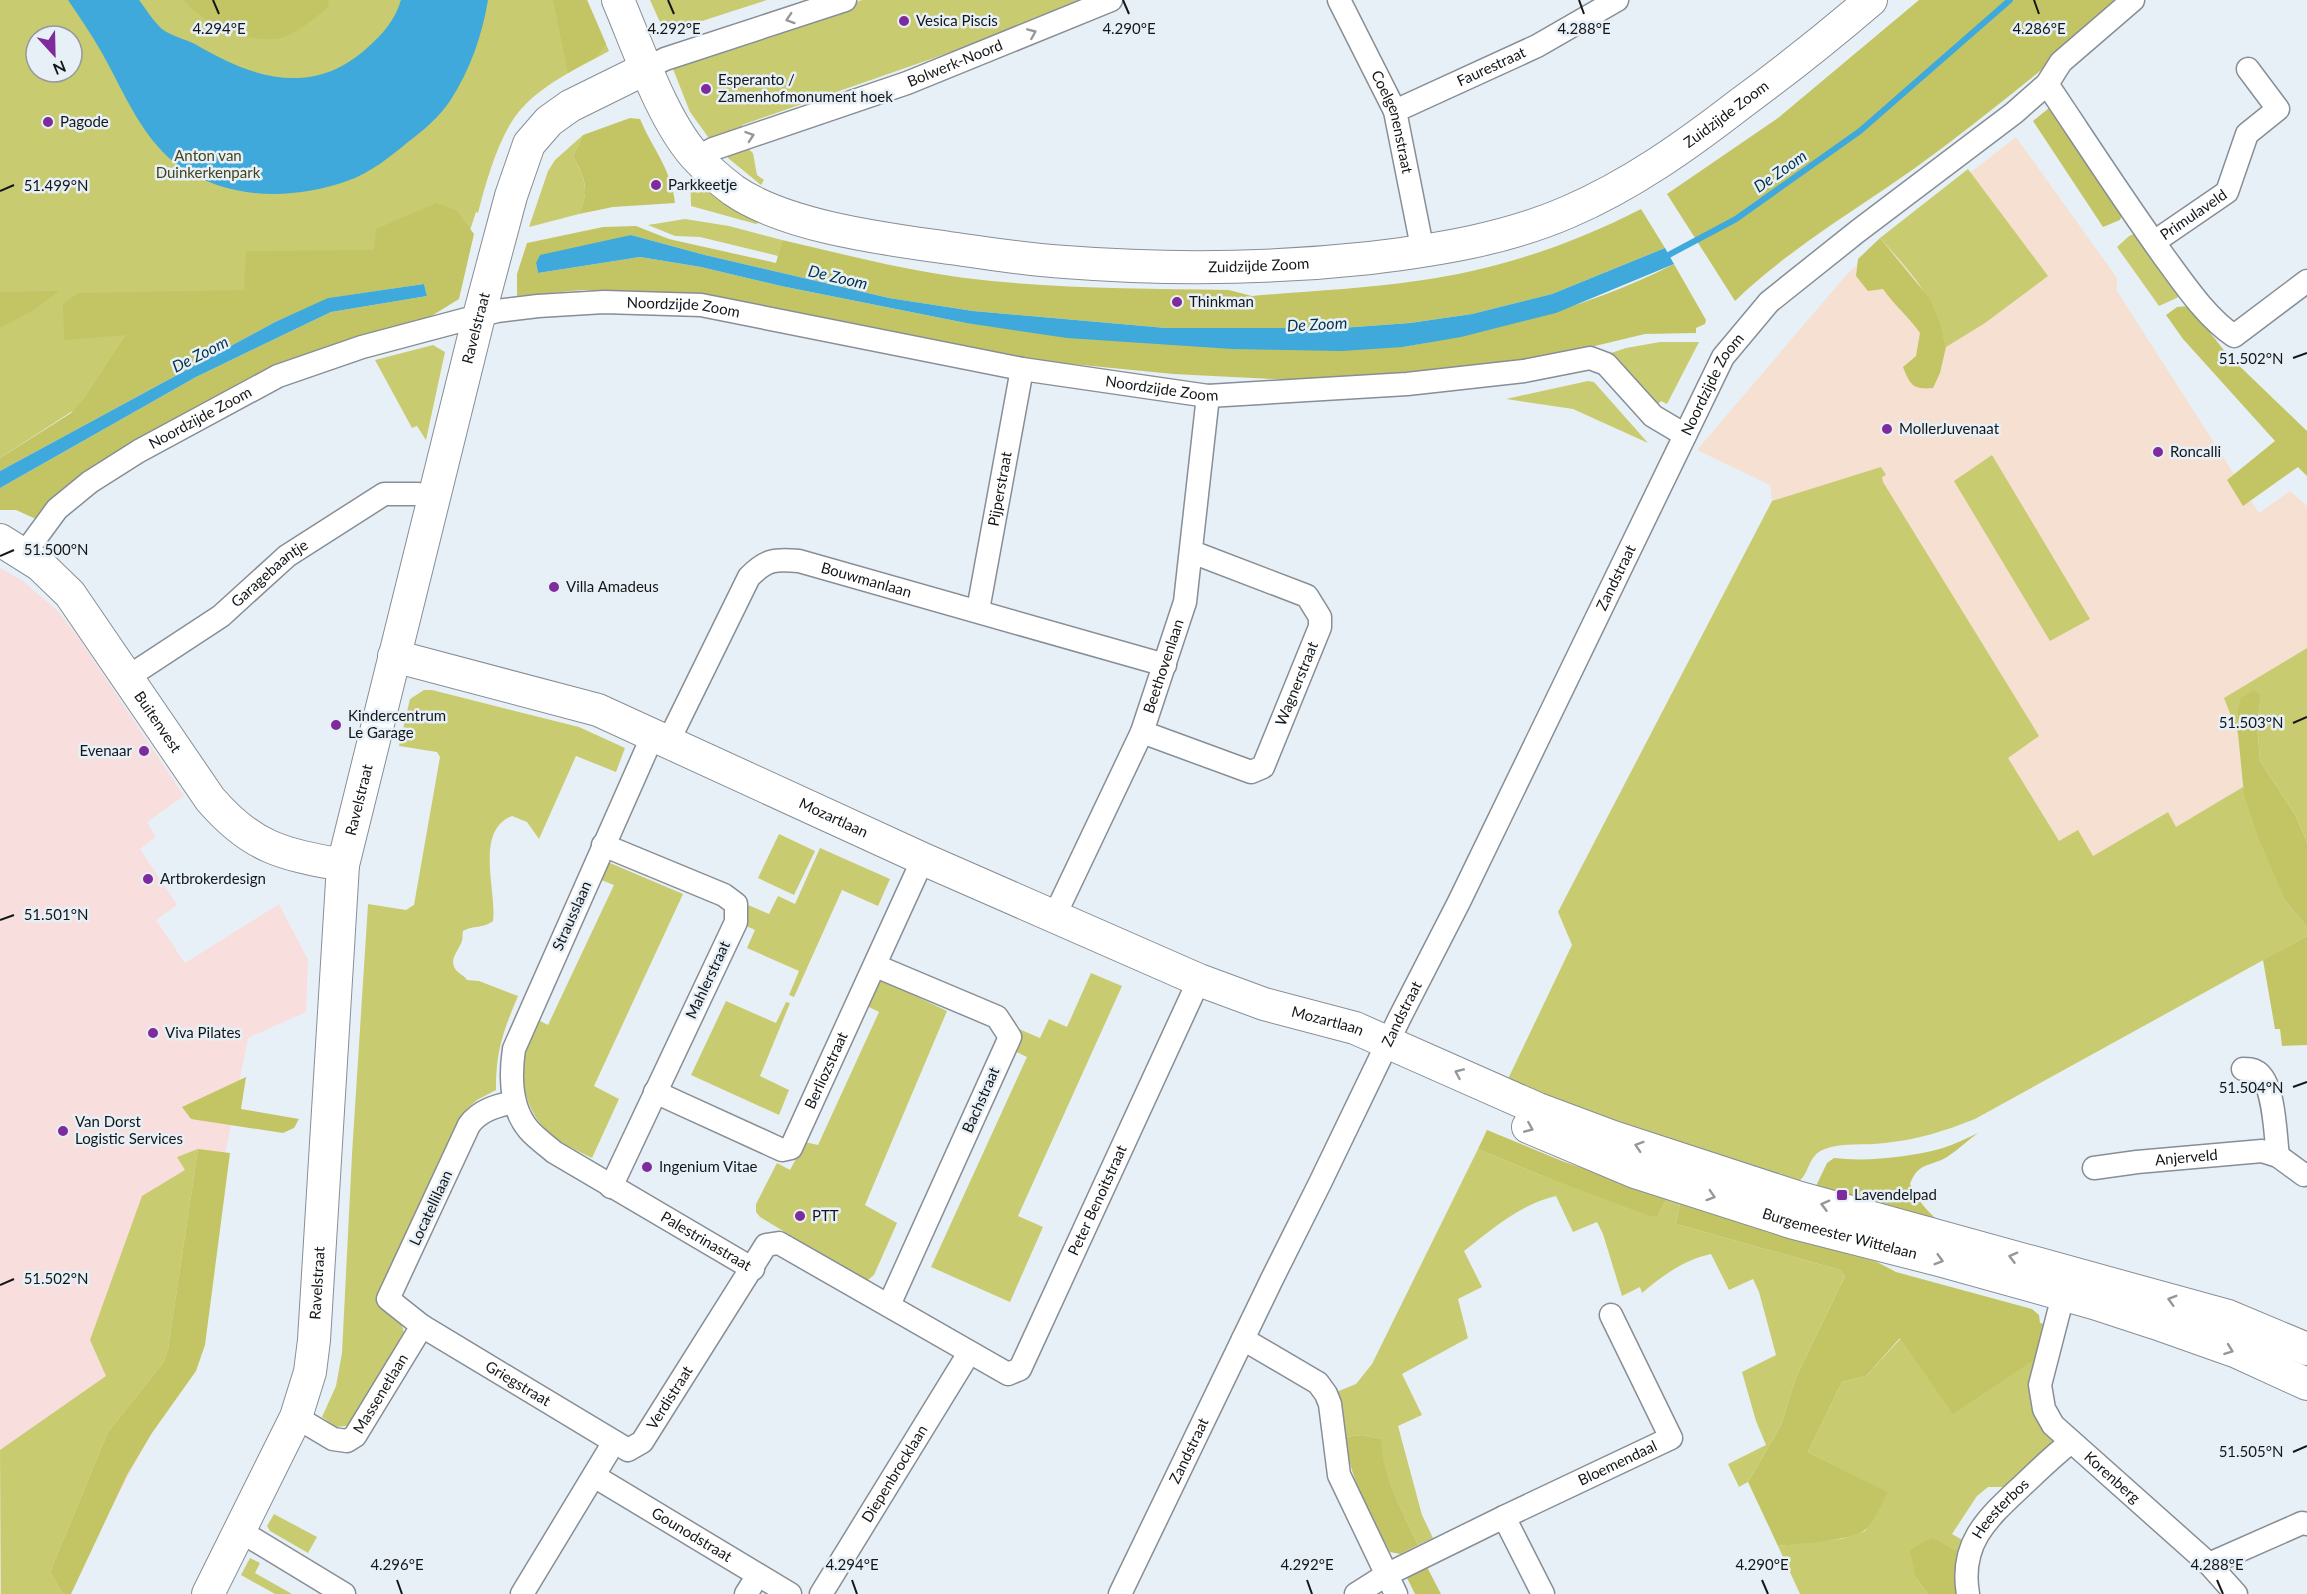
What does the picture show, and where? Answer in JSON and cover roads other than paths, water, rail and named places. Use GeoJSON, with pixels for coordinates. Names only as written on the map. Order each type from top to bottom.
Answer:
{"type":"FeatureCollection","features":[{"type":"Feature","properties":{"kind":"street","name":"Zuidzijde Zoom"},"geometry":{"type":"LineString","coordinates":[[618,0],[670,119],[696,158],[747,199],[820,225],[897,241],[1062,262],[1177,268],[1299,266],[1423,252],[1523,229],[1566,213],[1601,197],[1698,136],[1817,46],[1871,0]]}},
{"type":"Feature","properties":{"kind":"street"},"geometry":{"type":"LineString","coordinates":[[647,68],[665,59],[846,0]]}},
{"type":"Feature","properties":{"kind":"street","name":"Bolwerk-Noord"},"geometry":{"type":"LineString","coordinates":[[696,158],[712,148],[907,83],[1111,0]]}},
{"type":"Feature","properties":{"kind":"street","name":"Coelgenenstraat"},"geometry":{"type":"LineString","coordinates":[[1339,0],[1395,111],[1423,252]]}},
{"type":"Feature","properties":{"kind":"street","name":"Faurestraat"},"geometry":{"type":"LineString","coordinates":[[1395,111],[1537,46],[1617,0]]}},
{"type":"Feature","properties":{"kind":"street","name":"Noordzijde Zoom"},"geometry":{"type":"LineString","coordinates":[[22,541],[90,482],[140,451],[278,376],[362,346],[497,310],[604,302],[702,305],[1022,369],[1208,396],[1440,381],[1524,371],[1590,358],[1606,364],[1653,416],[1685,435],[1724,357],[1769,302],[1858,231],[2014,113],[2047,84],[2061,62],[2133,0]]}},
{"type":"Feature","properties":{"kind":"street","name":"Ravelstraat"},"geometry":{"type":"LineString","coordinates":[[208,1594],[296,1417],[310,1372],[314,1340],[343,865],[479,316],[511,196],[529,144],[549,120],[570,106],[647,68]]}},
{"type":"Feature","properties":{"kind":"street","name":"Primulaveld"},"geometry":{"type":"LineString","coordinates":[[2154,242],[2227,192],[2247,134],[2278,109],[2248,69]]}},
{"type":"Feature","properties":{"kind":"street","name":"Primulaveld"},"geometry":{"type":"LineString","coordinates":[[2047,84],[2154,242],[2194,297],[2224,330],[2235,336],[2307,281]]}},
{"type":"Feature","properties":{"kind":"street","name":"Pijperstraat"},"geometry":{"type":"LineString","coordinates":[[978,610],[1022,369]]}},
{"type":"Feature","properties":{"kind":"street","name":"Beethovenlaan"},"geometry":{"type":"LineString","coordinates":[[1054,917],[1142,732],[1185,602],[1208,396]]}},
{"type":"Feature","properties":{"kind":"street","name":"Zandstraat"},"geometry":{"type":"LineString","coordinates":[[1120,1594],[1685,435]]}},
{"type":"Feature","properties":{"kind":"street","name":"Garagebaantje"},"geometry":{"type":"LineString","coordinates":[[128,678],[221,616],[287,556],[384,494],[418,494]]}},
{"type":"Feature","properties":{"kind":"street","name":"Buitenvest"},"geometry":{"type":"LineString","coordinates":[[22,541],[44,569],[70,594],[210,799],[238,829],[274,850],[293,856],[343,865]]}},
{"type":"Feature","properties":{"kind":"street","name":"Wagnerstraat"},"geometry":{"type":"LineString","coordinates":[[1142,732],[1251,772],[1263,767],[1320,627],[1320,616],[1307,596],[1192,552]]}},
{"type":"Feature","properties":{"kind":"street","name":"Bouwmanlaan"},"geometry":{"type":"LineString","coordinates":[[660,739],[749,577],[760,566],[776,559],[800,561],[1165,665]]}},
{"type":"Feature","properties":{"kind":"street","name":"Mozartlaan"},"geometry":{"type":"LineString","coordinates":[[394,656],[598,710],[1054,917],[1199,980],[1264,1004],[1347,1047],[1384,1052]]}},
{"type":"Feature","properties":{"kind":"street","name":"Strausslaan"},"geometry":{"type":"LineString","coordinates":[[514,1102],[511,1069],[514,1049],[603,845],[660,739]]}},
{"type":"Feature","properties":{"kind":"street","name":"Mahlerstraat"},"geometry":{"type":"LineString","coordinates":[[603,845],[724,895],[735,904],[736,922],[611,1187]]}},
{"type":"Feature","properties":{"kind":"street","name":"Berliozstraat"},"geometry":{"type":"LineString","coordinates":[[655,1092],[782,1150],[791,1148],[923,859]]}},
{"type":"Feature","properties":{"kind":"street","name":"Bachstraat"},"geometry":{"type":"LineString","coordinates":[[876,966],[997,1017],[1010,1037],[888,1305]]}},
{"type":"Feature","properties":{"kind":"street","name":"Peter Benoitstraat"},"geometry":{"type":"LineString","coordinates":[[969,1353],[1008,1374],[1020,1369],[1199,980]]}},
{"type":"Feature","properties":{"kind":"street","name":"Burgemeester Wittelaan"},"geometry":{"type":"LineString","coordinates":[[1384,1052],[1521,1124],[1635,1172],[1794,1223],[2066,1284],[2228,1316],[2307,1349]]}},
{"type":"Feature","properties":{"kind":"street"},"geometry":{"type":"LineString","coordinates":[[2243,1069],[2252,1069],[2259,1073],[2266,1084],[2271,1099],[2278,1156]]}},
{"type":"Feature","properties":{"kind":"street","name":"Palestrinastraat"},"geometry":{"type":"LineString","coordinates":[[514,1102],[528,1129],[554,1152],[753,1269],[766,1245],[779,1243],[969,1353]]}},
{"type":"Feature","properties":{"kind":"street","name":"Locatellilaan"},"geometry":{"type":"LineString","coordinates":[[422,1326],[388,1299],[469,1125],[476,1116],[496,1106],[514,1102]]}},
{"type":"Feature","properties":{"kind":"street","name":"Anjerveld"},"geometry":{"type":"LineString","coordinates":[[2094,1168],[2262,1151],[2278,1156],[2304,1175],[2307,1174]]}},
{"type":"Feature","properties":{"kind":"street","name":"Verdistraat"},"geometry":{"type":"LineString","coordinates":[[614,1442],[628,1450],[642,1442],[753,1269]]}},
{"type":"Feature","properties":{"kind":"street","name":"Burgemeester Wittelaan"},"geometry":{"type":"LineString","coordinates":[[2066,1284],[2155,1323],[2237,1352],[2307,1384]]}},
{"type":"Feature","properties":{"kind":"street","name":"Korenberg"},"geometry":{"type":"LineString","coordinates":[[2066,1284],[2040,1385],[2044,1409],[2053,1425],[2209,1564],[2236,1594]]}},
{"type":"Feature","properties":{"kind":"street","name":"Bloemendaal"},"geometry":{"type":"LineString","coordinates":[[1356,1594],[1391,1585],[1504,1517],[1671,1438],[1611,1315]]}},
{"type":"Feature","properties":{"kind":"street","name":"Massenetlaan"},"geometry":{"type":"LineString","coordinates":[[296,1417],[333,1438],[347,1441],[355,1436],[422,1326]]}},
{"type":"Feature","properties":{"kind":"street","name":"Griegstraat"},"geometry":{"type":"LineString","coordinates":[[422,1326],[614,1442]]}},
{"type":"Feature","properties":{"kind":"street"},"geometry":{"type":"LineString","coordinates":[[1243,1339],[1318,1383],[1326,1394],[1336,1439],[1339,1475],[1391,1585]]}},
{"type":"Feature","properties":{"kind":"street","name":"Diepenbrocklaan"},"geometry":{"type":"LineString","coordinates":[[821,1594],[969,1353]]}},
{"type":"Feature","properties":{"kind":"street"},"geometry":{"type":"LineString","coordinates":[[522,1594],[614,1442]]}},
{"type":"Feature","properties":{"kind":"street","name":"Heesterbos"},"geometry":{"type":"LineString","coordinates":[[1968,1594],[1968,1565],[1972,1545],[1987,1519],[2071,1442]]}},
{"type":"Feature","properties":{"kind":"street","name":"Gounodstraat"},"geometry":{"type":"LineString","coordinates":[[594,1476],[790,1594]]}},
{"type":"Feature","properties":{"kind":"street"},"geometry":{"type":"LineString","coordinates":[[1504,1517],[1543,1594]]}},
{"type":"Feature","properties":{"kind":"street"},"geometry":{"type":"LineString","coordinates":[[2209,1564],[2302,1523],[2307,1524]]}},
{"type":"Feature","properties":{"kind":"street"},"geometry":{"type":"LineString","coordinates":[[240,1531],[344,1594]]}},
{"type":"Feature","properties":{"kind":"street"},"geometry":{"type":"LineString","coordinates":[[747,1594],[758,1575]]}},
{"type":"Feature","properties":{"kind":"water"},"geometry":{"type":"Polygon","coordinates":[[[68,0],[139,0],[162,29],[216,56],[260,73],[282,78],[303,78],[325,73],[346,64],[367,48],[388,26],[401,0],[488,0],[479,40],[464,77],[450,101],[431,123],[387,159],[355,178],[326,187],[284,194],[263,194],[221,186],[201,179],[168,157],[145,130],[68,0]]]}},
{"type":"Feature","properties":{"kind":"water"},"geometry":{"type":"Polygon","coordinates":[[[631,235],[705,255],[889,298],[973,311],[1166,328],[1341,328],[1410,323],[1472,314],[1552,294],[1665,248],[1674,264],[1556,313],[1461,337],[1403,347],[1342,351],[1232,349],[1067,338],[966,323],[781,286],[701,267],[640,257],[538,273],[536,263],[540,255],[631,235]]]}},
{"type":"Feature","properties":{"kind":"water"},"geometry":{"type":"Polygon","coordinates":[[[424,284],[427,296],[331,312],[196,377],[0,488],[0,471],[275,322],[328,298],[424,284]]]}},
{"type":"Feature","properties":{"kind":"waterway","name":"De Zoom"},"geometry":{"type":"LineString","coordinates":[[1663,258],[1736,219],[1860,131],[2010,0]]}},
{"type":"Feature","properties":{"kind":"place","name":"Vesica Piscis"},"geometry":{"type":"Point","coordinates":[904,21]}},
{"type":"Feature","properties":{"kind":"place","name":"Esperanto / Zamenhofmonument hoek"},"geometry":{"type":"Point","coordinates":[706,89]}},
{"type":"Feature","properties":{"kind":"place","name":"Pagode"},"geometry":{"type":"Point","coordinates":[48,122]}},
{"type":"Feature","properties":{"kind":"place","name":"Parkkeetje"},"geometry":{"type":"Point","coordinates":[656,185]}},
{"type":"Feature","properties":{"kind":"place","name":"Thinkman"},"geometry":{"type":"Point","coordinates":[1177,302]}},
{"type":"Feature","properties":{"kind":"place","name":"MollerJuvenaat"},"geometry":{"type":"Point","coordinates":[1887,429]}},
{"type":"Feature","properties":{"kind":"place","name":"Roncalli"},"geometry":{"type":"Point","coordinates":[2158,452]}},
{"type":"Feature","properties":{"kind":"place","name":"Villa Amadeus"},"geometry":{"type":"Point","coordinates":[554,587]}},
{"type":"Feature","properties":{"kind":"place","name":"Kindercentrum Le Garage"},"geometry":{"type":"Point","coordinates":[336,725]}},
{"type":"Feature","properties":{"kind":"place","name":"Evenaar"},"geometry":{"type":"Point","coordinates":[144,751]}},
{"type":"Feature","properties":{"kind":"place","name":"Artbrokerdesign"},"geometry":{"type":"Point","coordinates":[148,879]}},
{"type":"Feature","properties":{"kind":"place","name":"Viva Pilates"},"geometry":{"type":"Point","coordinates":[153,1033]}},
{"type":"Feature","properties":{"kind":"place","name":"Van Dorst Logistic Services"},"geometry":{"type":"Point","coordinates":[63,1131]}},
{"type":"Feature","properties":{"kind":"place","name":"Ingenium Vitae"},"geometry":{"type":"Point","coordinates":[647,1167]}},
{"type":"Feature","properties":{"kind":"place","name":"Lavendelpad"},"geometry":{"type":"Point","coordinates":[1842,1195]}},
{"type":"Feature","properties":{"kind":"place","name":"PTT"},"geometry":{"type":"Point","coordinates":[800,1216]}},
{"type":"Feature","properties":{"kind":"park label","name":"Anton van Duinkerkenpark"},"geometry":{"type":"Point","coordinates":[208,164]}}]}
